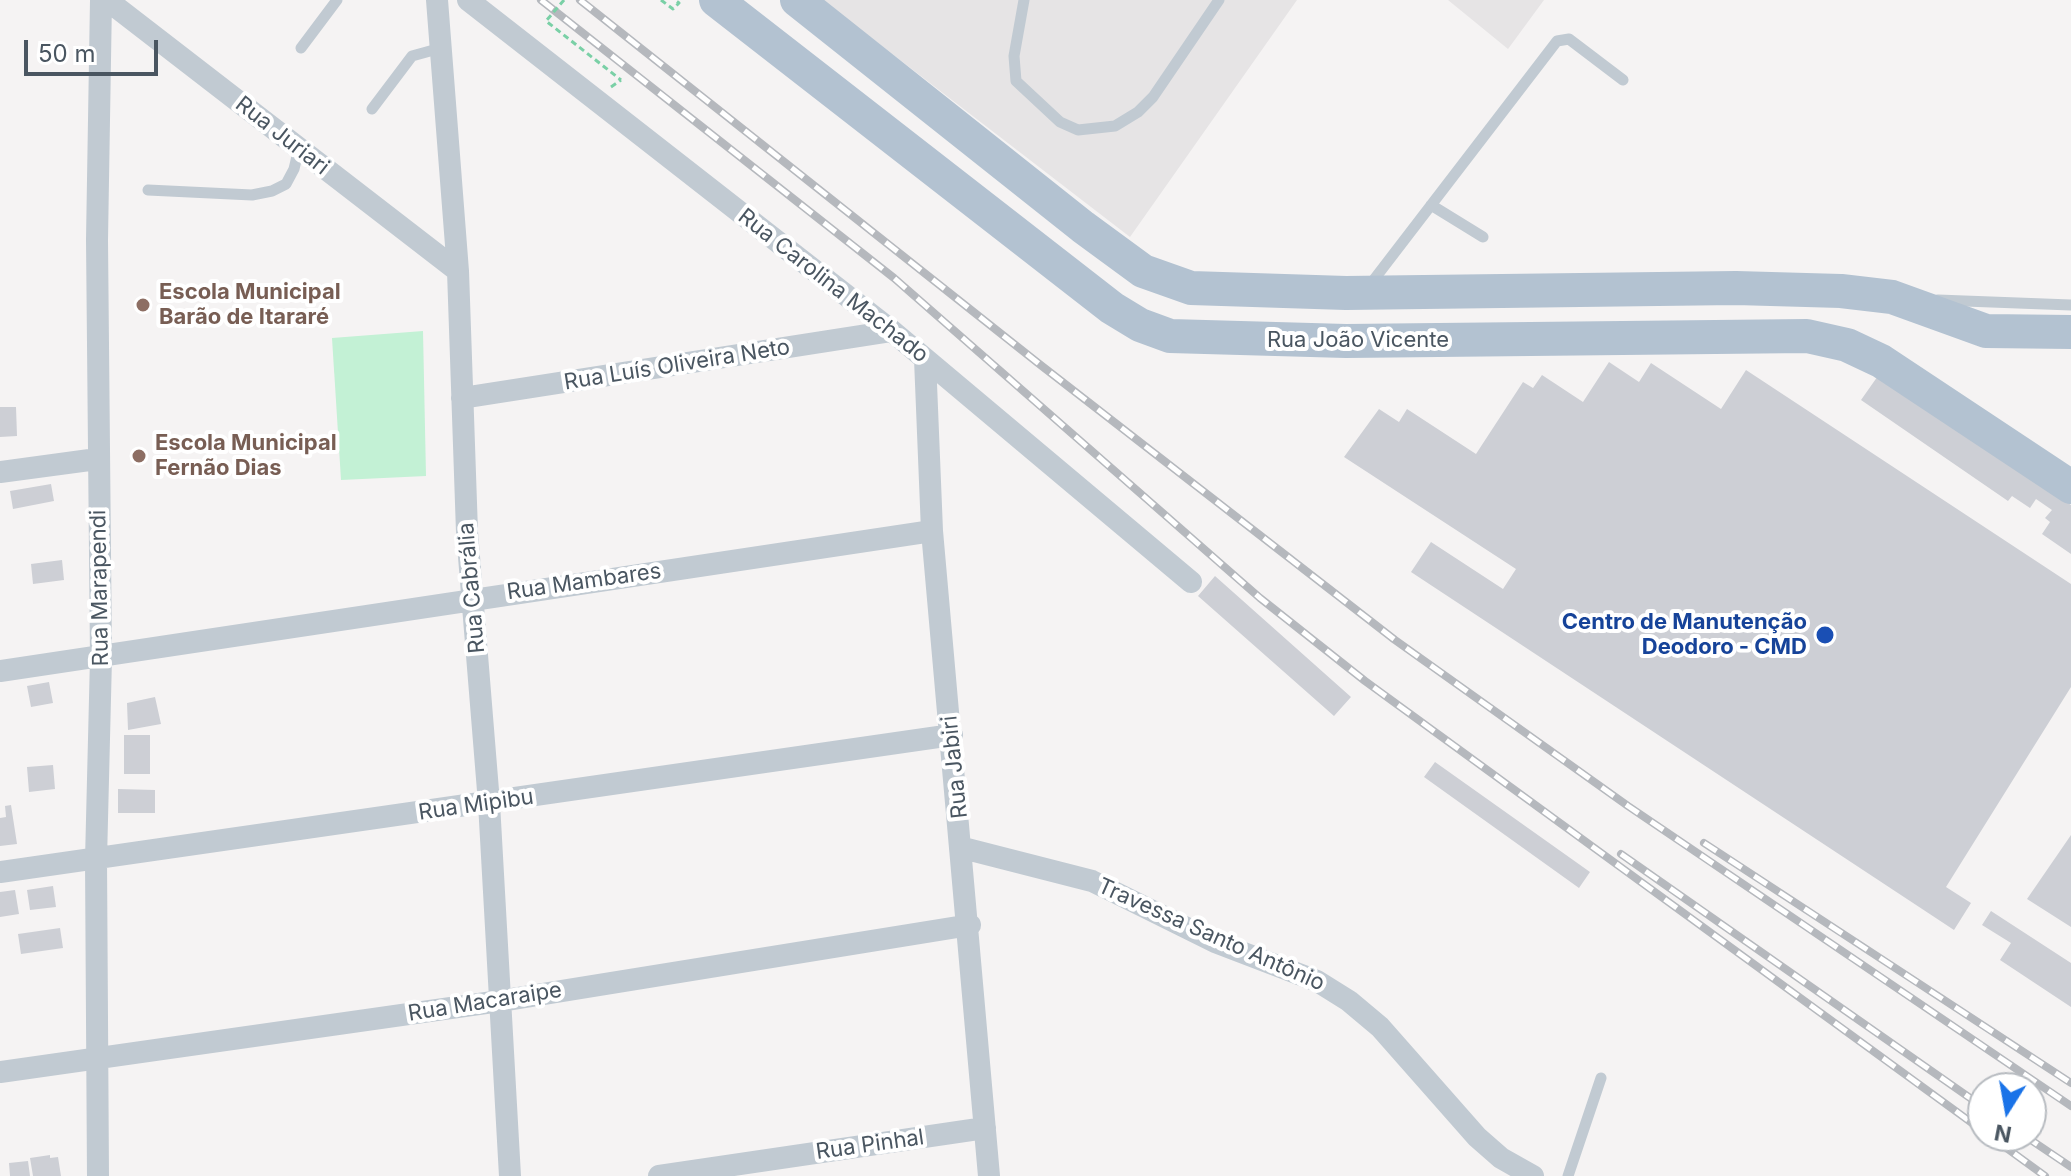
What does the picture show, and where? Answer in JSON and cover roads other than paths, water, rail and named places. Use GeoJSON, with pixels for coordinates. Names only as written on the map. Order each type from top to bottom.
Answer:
{"type":"FeatureCollection","features":[{"type":"Feature","properties":{"kind":"main road","name":"Rua João Vicente"},"geometry":{"type":"LineString","coordinates":[[716,0],[1112,308],[1140,325],[1170,336],[1346,341],[1732,334],[1818,338],[1866,353],[1898,371],[2071,487]]}},
{"type":"Feature","properties":{"kind":"main road"},"geometry":{"type":"LineString","coordinates":[[786,55],[812,8],[1083,227],[1143,271],[1191,288],[1355,293],[1806,289],[1859,292],[1910,303],[1986,331],[2071,332]]}},
{"type":"Feature","properties":{"kind":"main road"},"geometry":{"type":"LineString","coordinates":[[1043,256],[1083,227]]}},
{"type":"Feature","properties":{"kind":"main road"},"geometry":{"type":"LineString","coordinates":[[1346,341],[1355,293]]}},
{"type":"Feature","properties":{"kind":"street","name":"Rua Juriari"},"geometry":{"type":"LineString","coordinates":[[104,0],[458,271]]}},
{"type":"Feature","properties":{"kind":"street","name":"Rua Marapendi"},"geometry":{"type":"LineString","coordinates":[[98,1176],[96,860],[101,658],[97,459],[104,0]]}},
{"type":"Feature","properties":{"kind":"street","name":"Rua Cabrália"},"geometry":{"type":"LineString","coordinates":[[437,0],[458,271],[467,532],[489,803],[510,1176]]}},
{"type":"Feature","properties":{"kind":"street","name":"Rua Carolina Machado"},"geometry":{"type":"LineString","coordinates":[[468,0],[892,331],[1191,582]]}},
{"type":"Feature","properties":{"kind":"street","name":"Rua Luís Oliveira Neto"},"geometry":{"type":"LineString","coordinates":[[462,398],[892,331]]}},
{"type":"Feature","properties":{"kind":"street","name":"Rua Jabiri"},"geometry":{"type":"LineString","coordinates":[[925,359],[932,531],[970,925],[989,1176]]}},
{"type":"Feature","properties":{"kind":"street"},"geometry":{"type":"LineString","coordinates":[[0,472],[97,459]]}},
{"type":"Feature","properties":{"kind":"street","name":"Rua Mambares"},"geometry":{"type":"LineString","coordinates":[[0,671],[932,531]]}},
{"type":"Feature","properties":{"kind":"street","name":"Rua Mipibu"},"geometry":{"type":"LineString","coordinates":[[0,872],[952,735]]}},
{"type":"Feature","properties":{"kind":"street","name":"Travessa Santo Antônio"},"geometry":{"type":"LineString","coordinates":[[963,848],[1092,881],[1215,942],[1317,981],[1349,1001],[1380,1027],[1477,1137],[1501,1158],[1533,1176]]}},
{"type":"Feature","properties":{"kind":"street","name":"Rua Macaraipe"},"geometry":{"type":"LineString","coordinates":[[0,1072],[500,1001],[970,925]]}},
{"type":"Feature","properties":{"kind":"street","name":"Rua Pinhal"},"geometry":{"type":"LineString","coordinates":[[659,1176],[985,1128]]}},
{"type":"Feature","properties":{"kind":"lane"},"geometry":{"type":"LineString","coordinates":[[301,48],[337,0]]}},
{"type":"Feature","properties":{"kind":"lane"},"geometry":{"type":"LineString","coordinates":[[1024,0],[1014,56],[1016,81],[1060,122],[1078,130],[1104,129],[1138,112],[1153,97],[1219,0]]}},
{"type":"Feature","properties":{"kind":"lane"},"geometry":{"type":"LineString","coordinates":[[1355,293],[1431,205],[1557,41],[1569,39],[1623,80]]}},
{"type":"Feature","properties":{"kind":"lane"},"geometry":{"type":"LineString","coordinates":[[372,109],[412,56],[441,48]]}},
{"type":"Feature","properties":{"kind":"lane"},"geometry":{"type":"LineString","coordinates":[[148,190],[252,195],[272,191],[286,184],[294,169],[299,148]]}},
{"type":"Feature","properties":{"kind":"lane"},"geometry":{"type":"LineString","coordinates":[[1431,205],[1483,237]]}},
{"type":"Feature","properties":{"kind":"lane"},"geometry":{"type":"LineString","coordinates":[[1910,303],[2071,305]]}},
{"type":"Feature","properties":{"kind":"lane"},"geometry":{"type":"LineString","coordinates":[[1568,1176],[1601,1078]]}},
{"type":"Feature","properties":{"kind":"railway"},"geometry":{"type":"LineString","coordinates":[[541,0],[894,278],[1260,598],[1365,681],[1967,1119]]}},
{"type":"Feature","properties":{"kind":"railway"},"geometry":{"type":"LineString","coordinates":[[580,0],[1038,363],[1395,640],[1628,806],[2071,1106]]}},
{"type":"Feature","properties":{"kind":"railway"},"geometry":{"type":"LineString","coordinates":[[1704,843],[2071,1083]]}},
{"type":"Feature","properties":{"kind":"railway"},"geometry":{"type":"LineString","coordinates":[[1621,854],[1967,1096]]}},
{"type":"Feature","properties":{"kind":"railway"},"geometry":{"type":"LineString","coordinates":[[2047,1151],[2071,1167]]}},
{"type":"Feature","properties":{"kind":"railway"},"geometry":{"type":"LineString","coordinates":[[2012,1152],[2045,1176]]}},
{"type":"Feature","properties":{"kind":"place","name":"Escola Municipal Barão de Itararé"},"geometry":{"type":"Point","coordinates":[143,305]}},
{"type":"Feature","properties":{"kind":"place","name":"Escola Municipal Fernão Dias"},"geometry":{"type":"Point","coordinates":[139,456]}},
{"type":"Feature","properties":{"kind":"place","name":"Centro de Manutenção Deodoro - CMD"},"geometry":{"type":"Point","coordinates":[1825,635]}}]}
